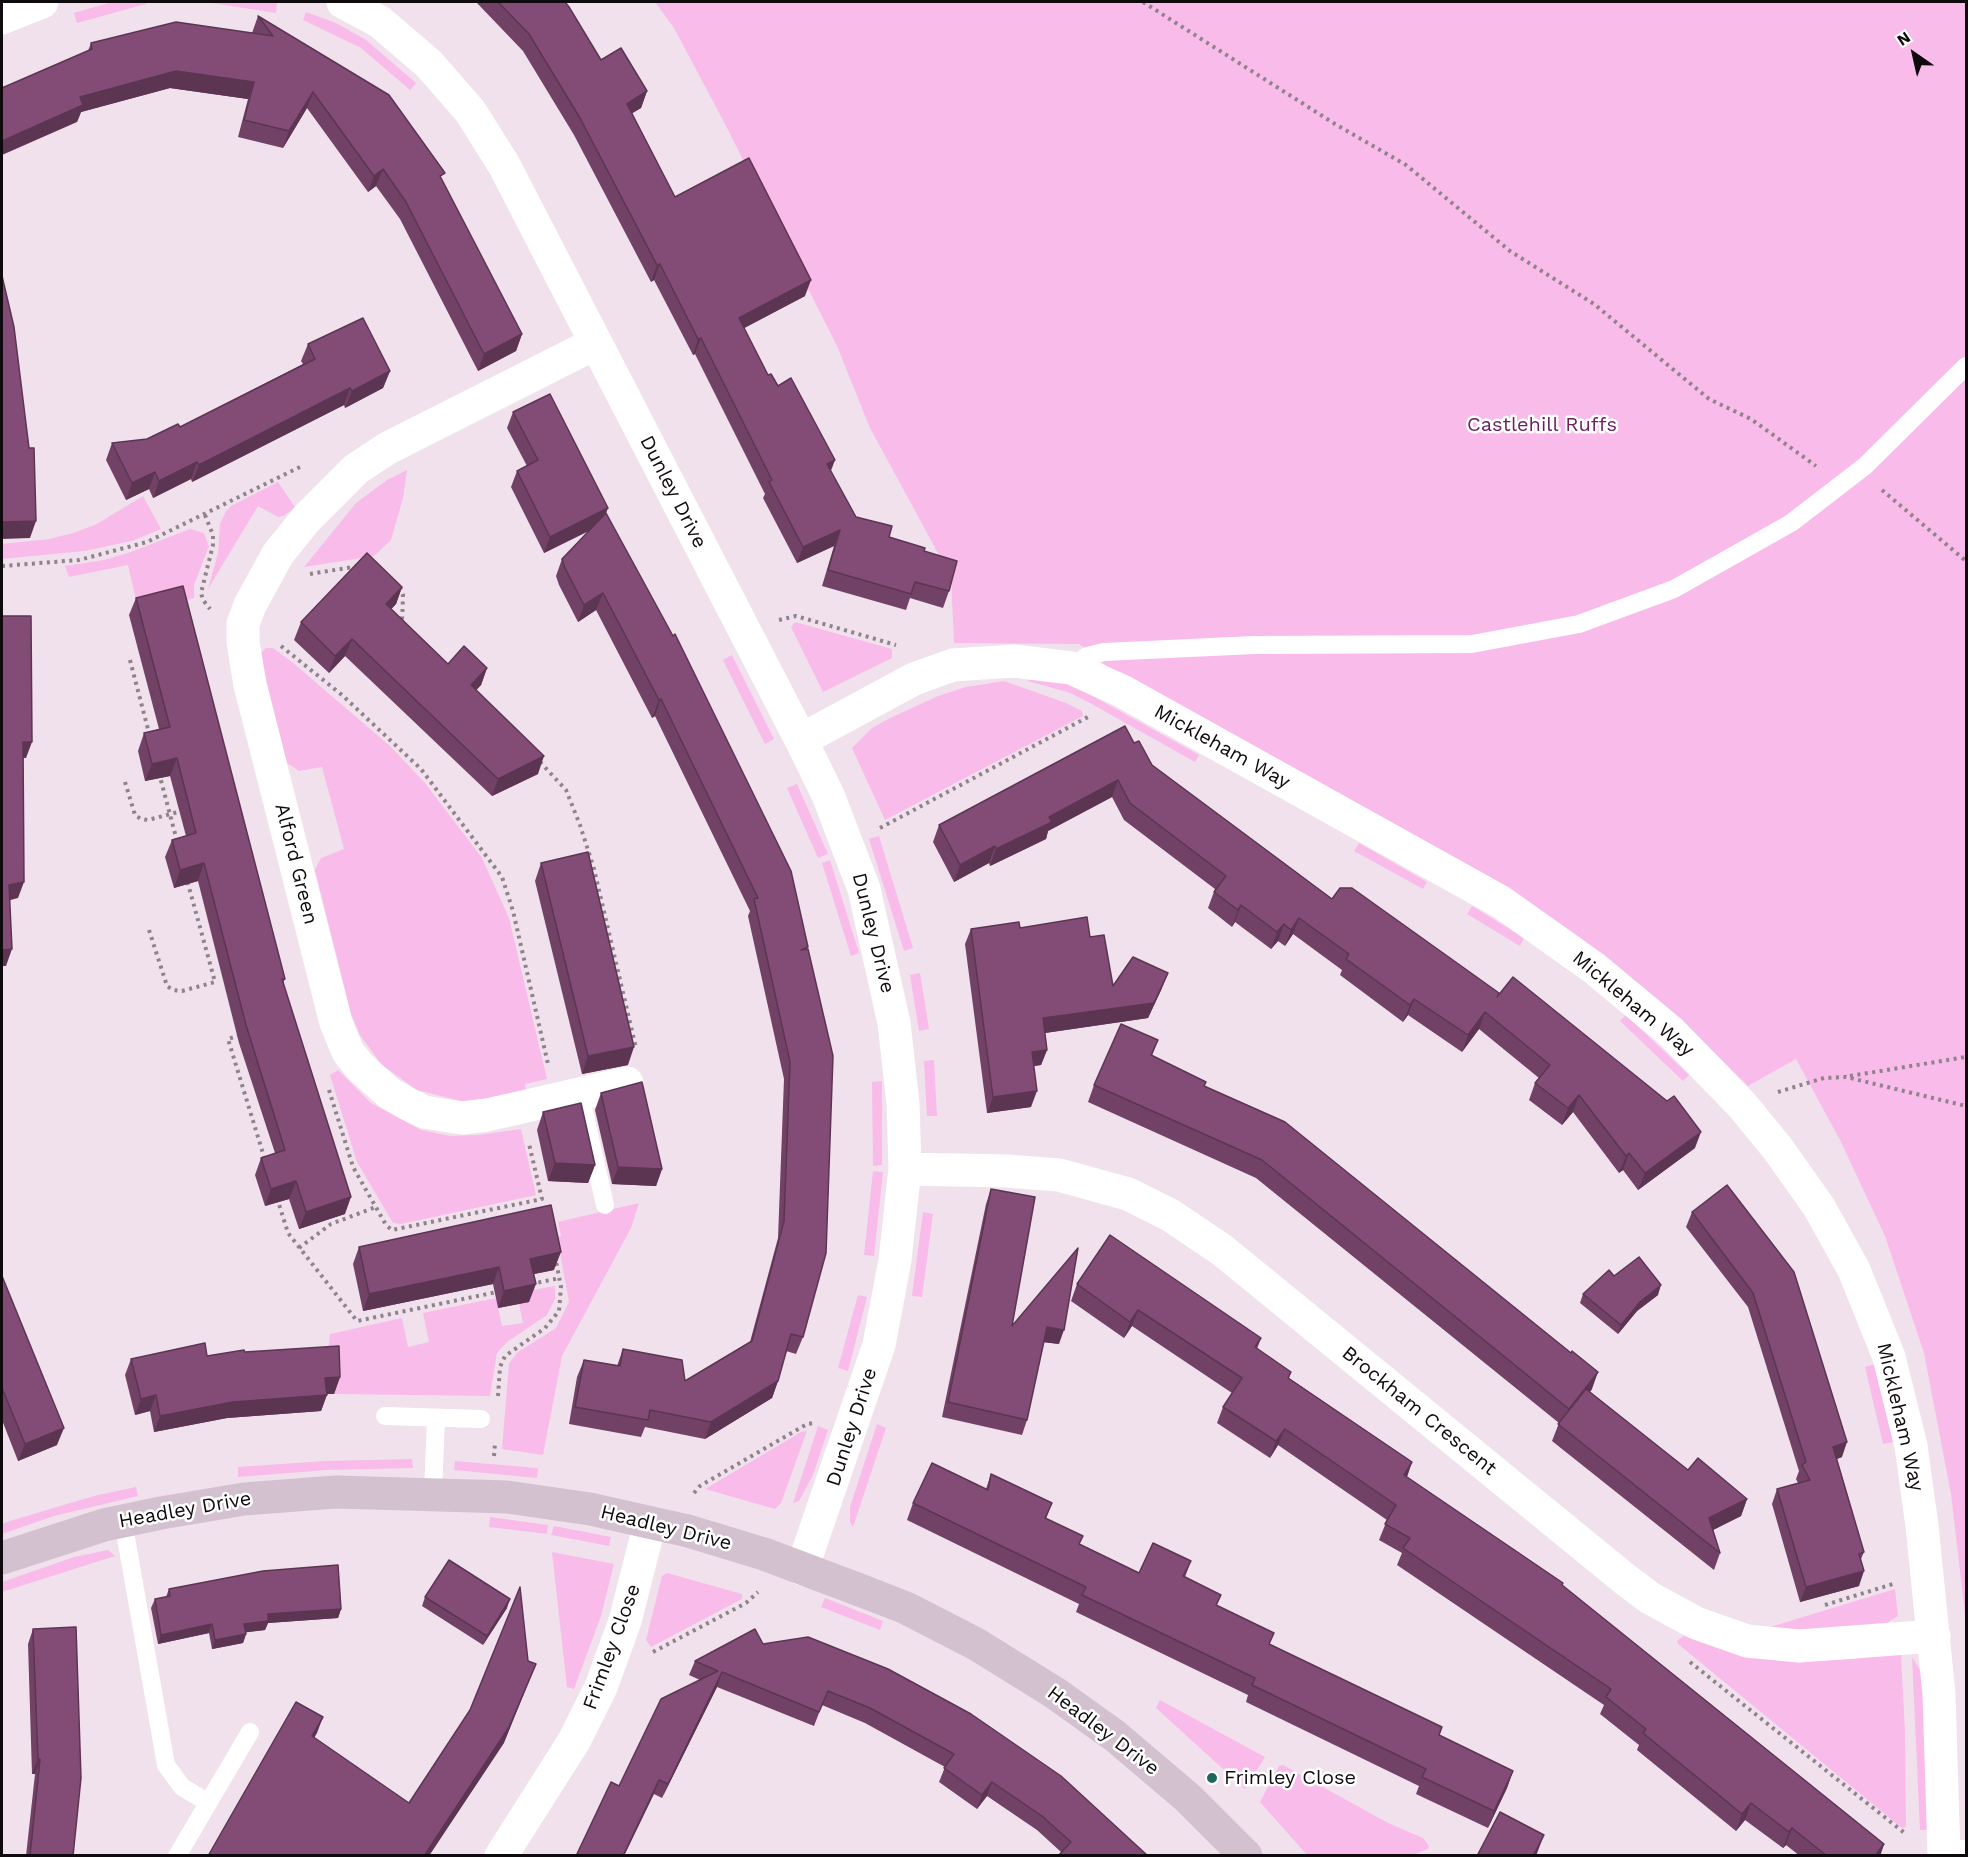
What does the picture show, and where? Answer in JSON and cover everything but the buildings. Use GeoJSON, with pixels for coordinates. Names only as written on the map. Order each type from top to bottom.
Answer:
{"type":"FeatureCollection","features":[{"type":"Feature","properties":{"kind":"street"},"geometry":{"type":"LineString","coordinates":[[2,18],[42,2]]}},
{"type":"Feature","properties":{"kind":"street","name":"Dunley Drive"},"geometry":{"type":"LineString","coordinates":[[343,2],[380,22],[429,64],[470,111],[504,165],[801,740],[848,844],[872,919],[894,1023],[903,1103],[905,1169],[895,1260],[879,1345],[802,1569]]}},
{"type":"Feature","properties":{"kind":"street","name":"Alford Green"},"geometry":{"type":"LineString","coordinates":[[597,343],[407,438],[356,469],[307,518],[273,562],[258,588],[243,624],[244,657],[332,1007],[348,1052],[360,1067],[389,1093],[424,1112],[462,1118],[521,1108],[627,1083]]}},
{"type":"Feature","properties":{"kind":"street","name":"Mickleham Way"},"geometry":{"type":"LineString","coordinates":[[801,740],[933,671],[953,665],[992,661],[1037,662],[1071,668],[1122,691],[1524,917],[1638,1003],[1671,1032],[1742,1105],[1796,1174],[1829,1224],[1854,1270],[1880,1330],[1911,1446],[1934,1635],[1951,1851]]}},
{"type":"Feature","properties":{"kind":"street","name":"Brockham Crescent"},"geometry":{"type":"LineString","coordinates":[[905,1169],[1007,1171],[1059,1175],[1120,1191],[1170,1215],[1230,1256],[1626,1580],[1679,1614],[1723,1633],[1773,1645],[1830,1645],[1934,1635]]}},
{"type":"Feature","properties":{"kind":"street","name":"Headley Drive"},"geometry":{"type":"LineString","coordinates":[[2,1558],[123,1521],[209,1504],[273,1496],[336,1492],[433,1493],[546,1502],[650,1523],[725,1542],[802,1569],[906,1608],[976,1644],[1021,1671],[1115,1736],[1188,1798],[1246,1856]]}},
{"type":"Feature","properties":{"kind":"street","name":"Frimley Close"},"geometry":{"type":"LineString","coordinates":[[501,1856],[574,1741],[611,1659],[625,1621],[650,1523]]}},
{"type":"Feature","properties":{"kind":"lane"},"geometry":{"type":"LineString","coordinates":[[1071,668],[1087,656],[1104,652],[1254,645],[1472,644],[1579,624],[1674,590],[1791,523],[1851,477],[1966,366]]}},
{"type":"Feature","properties":{"kind":"lane"},"geometry":{"type":"LineString","coordinates":[[568,1097],[605,1204]]}},
{"type":"Feature","properties":{"kind":"lane"},"geometry":{"type":"LineString","coordinates":[[385,1416],[481,1419]]}},
{"type":"Feature","properties":{"kind":"lane"},"geometry":{"type":"LineString","coordinates":[[433,1493],[436,1418]]}},
{"type":"Feature","properties":{"kind":"lane"},"geometry":{"type":"LineString","coordinates":[[123,1521],[166,1765],[182,1787],[207,1802]]}},
{"type":"Feature","properties":{"kind":"lane"},"geometry":{"type":"LineString","coordinates":[[177,1856],[250,1732]]}},
{"type":"Feature","properties":{"kind":"path"},"geometry":{"type":"LineString","coordinates":[[1143,2],[1335,124],[1406,165],[1510,250],[1594,304],[1709,399],[1751,419],[1831,476],[1867,478],[1966,561]]}},
{"type":"Feature","properties":{"kind":"path"},"geometry":{"type":"LineString","coordinates":[[2,566],[101,556],[147,542],[323,456],[332,455],[356,469]]}},
{"type":"Feature","properties":{"kind":"path"},"geometry":{"type":"LineString","coordinates":[[205,515],[213,535],[208,573],[202,585],[203,600],[207,607],[243,624],[284,648],[385,735],[421,770],[502,878],[568,1097]]}},
{"type":"Feature","properties":{"kind":"path"},"geometry":{"type":"LineString","coordinates":[[273,562],[298,575],[368,565]]}},
{"type":"Feature","properties":{"kind":"path"},"geometry":{"type":"LineString","coordinates":[[397,582],[403,596],[402,627]]}},
{"type":"Feature","properties":{"kind":"path"},"geometry":{"type":"LineString","coordinates":[[744,630],[796,616],[899,646],[933,671]]}},
{"type":"Feature","properties":{"kind":"path"},"geometry":{"type":"LineString","coordinates":[[130,660],[153,749]]}},
{"type":"Feature","properties":{"kind":"path"},"geometry":{"type":"LineString","coordinates":[[848,844],[1086,719],[1122,691]]}},
{"type":"Feature","properties":{"kind":"path"},"geometry":{"type":"LineString","coordinates":[[536,758],[566,790],[594,869],[636,1042],[635,1059],[627,1083]]}},
{"type":"Feature","properties":{"kind":"path"},"geometry":{"type":"LineString","coordinates":[[158,771],[178,848]]}},
{"type":"Feature","properties":{"kind":"path"},"geometry":{"type":"LineString","coordinates":[[125,782],[135,815],[141,819],[148,820],[190,809]]}},
{"type":"Feature","properties":{"kind":"path"},"geometry":{"type":"LineString","coordinates":[[149,930],[167,986],[173,990],[182,991],[215,981],[185,870]]}},
{"type":"Feature","properties":{"kind":"path"},"geometry":{"type":"LineString","coordinates":[[249,1032],[228,1039],[267,1164]]}},
{"type":"Feature","properties":{"kind":"path"},"geometry":{"type":"LineString","coordinates":[[348,1052],[323,1071],[353,1167],[386,1225],[392,1230],[542,1199]]}},
{"type":"Feature","properties":{"kind":"path"},"geometry":{"type":"LineString","coordinates":[[1742,1105],[1824,1078],[1846,1077],[1966,1057]]}},
{"type":"Feature","properties":{"kind":"path"},"geometry":{"type":"LineString","coordinates":[[1846,1077],[1966,1106]]}},
{"type":"Feature","properties":{"kind":"path"},"geometry":{"type":"LineString","coordinates":[[521,1108],[545,1210]]}},
{"type":"Feature","properties":{"kind":"path"},"geometry":{"type":"LineString","coordinates":[[274,1187],[288,1233],[357,1321],[502,1291]]}},
{"type":"Feature","properties":{"kind":"path"},"geometry":{"type":"LineString","coordinates":[[300,1248],[331,1224],[376,1207]]}},
{"type":"Feature","properties":{"kind":"path"},"geometry":{"type":"LineString","coordinates":[[498,1400],[500,1367],[505,1356],[545,1328],[559,1311],[560,1278],[555,1255]]}},
{"type":"Feature","properties":{"kind":"path"},"geometry":{"type":"LineString","coordinates":[[525,1286],[560,1278]]}},
{"type":"Feature","properties":{"kind":"path"},"geometry":{"type":"LineString","coordinates":[[694,1493],[700,1486],[807,1424],[815,1423]]}},
{"type":"Feature","properties":{"kind":"path"},"geometry":{"type":"LineString","coordinates":[[494,1456],[496,1433]]}},
{"type":"Feature","properties":{"kind":"path"},"geometry":{"type":"LineString","coordinates":[[611,1659],[641,1656],[654,1652],[746,1604],[758,1592]]}},
{"type":"Feature","properties":{"kind":"path"},"geometry":{"type":"LineString","coordinates":[[1679,1614],[1670,1638],[1673,1648],[1895,1828],[1951,1851]]}},
{"type":"Feature","properties":{"kind":"green space"},"geometry":{"type":"Polygon","coordinates":[[[112,2],[146,2],[146,4],[77,23],[74,13],[112,2]]]}},
{"type":"Feature","properties":{"kind":"green space"},"geometry":{"type":"Polygon","coordinates":[[[205,2],[269,2],[277,3],[276,13],[205,2]]]}},
{"type":"Feature","properties":{"kind":"green space","name":"Castlehill Ruffs"},"geometry":{"type":"Polygon","coordinates":[[[655,2],[1966,2],[1966,1622],[1951,1494],[1924,1353],[1885,1236],[1840,1140],[1796,1059],[1748,1086],[1687,1025],[1632,979],[1579,937],[1530,904],[1114,672],[1079,644],[954,643],[951,577],[870,428],[837,346],[725,124],[674,28],[655,2]]]}},
{"type":"Feature","properties":{"kind":"green space"},"geometry":{"type":"Polygon","coordinates":[[[306,12],[336,23],[366,40],[416,83],[410,90],[361,48],[303,20],[306,12]]]}},
{"type":"Feature","properties":{"kind":"green space"},"geometry":{"type":"Polygon","coordinates":[[[407,470],[403,498],[391,540],[374,556],[304,567],[356,503],[387,480],[407,470]]]}},
{"type":"Feature","properties":{"kind":"green space"},"geometry":{"type":"Polygon","coordinates":[[[278,482],[295,507],[284,516],[278,517],[258,506],[208,589],[218,553],[220,524],[226,511],[231,506],[278,482]]]}},
{"type":"Feature","properties":{"kind":"green space"},"geometry":{"type":"Polygon","coordinates":[[[143,496],[161,529],[132,541],[84,551],[2,559],[2,544],[49,539],[73,533],[97,524],[143,496]]]}},
{"type":"Feature","properties":{"kind":"green space"},"geometry":{"type":"Polygon","coordinates":[[[190,529],[204,533],[209,546],[194,585],[194,598],[139,613],[128,565],[69,577],[65,566],[104,560],[190,529]]]}},
{"type":"Feature","properties":{"kind":"green space"},"geometry":{"type":"Polygon","coordinates":[[[795,622],[892,649],[892,658],[823,692],[791,627],[795,622]]]}},
{"type":"Feature","properties":{"kind":"green space"},"geometry":{"type":"Polygon","coordinates":[[[266,648],[273,648],[292,662],[390,746],[425,783],[482,858],[509,918],[547,1079],[525,1084],[527,1094],[482,1102],[461,1101],[417,1090],[382,1065],[360,1035],[351,1014],[315,870],[321,858],[344,849],[322,767],[299,771],[287,763],[263,667],[261,653],[266,648]]]}},
{"type":"Feature","properties":{"kind":"green space"},"geometry":{"type":"Polygon","coordinates":[[[732,655],[774,739],[765,744],[723,660],[732,655]]]}},
{"type":"Feature","properties":{"kind":"green space"},"geometry":{"type":"Polygon","coordinates":[[[1029,679],[1071,684],[1199,755],[1195,762],[1070,693],[1028,681],[1029,679]]]}},
{"type":"Feature","properties":{"kind":"green space"},"geometry":{"type":"Polygon","coordinates":[[[1004,681],[1066,703],[1082,711],[1083,716],[885,820],[852,748],[872,728],[938,696],[966,687],[1004,681]]]}},
{"type":"Feature","properties":{"kind":"green space"},"geometry":{"type":"Polygon","coordinates":[[[797,784],[828,854],[818,858],[787,788],[797,784]]]}},
{"type":"Feature","properties":{"kind":"green space"},"geometry":{"type":"Polygon","coordinates":[[[879,836],[913,948],[904,951],[869,839],[879,836]]]}},
{"type":"Feature","properties":{"kind":"green space"},"geometry":{"type":"Polygon","coordinates":[[[1359,843],[1427,882],[1423,889],[1354,851],[1359,843]]]}},
{"type":"Feature","properties":{"kind":"green space"},"geometry":{"type":"Polygon","coordinates":[[[830,860],[859,953],[851,956],[822,863],[830,860]]]}},
{"type":"Feature","properties":{"kind":"green space"},"geometry":{"type":"Polygon","coordinates":[[[1472,906],[1524,938],[1520,946],[1467,914],[1472,906]]]}},
{"type":"Feature","properties":{"kind":"green space"},"geometry":{"type":"Polygon","coordinates":[[[920,973],[929,1029],[919,1031],[910,975],[920,973]]]}},
{"type":"Feature","properties":{"kind":"green space"},"geometry":{"type":"Polygon","coordinates":[[[1626,1015],[1689,1075],[1683,1081],[1620,1021],[1626,1015]]]}},
{"type":"Feature","properties":{"kind":"green space"},"geometry":{"type":"Polygon","coordinates":[[[934,1060],[937,1116],[927,1116],[924,1061],[934,1060]]]}},
{"type":"Feature","properties":{"kind":"green space"},"geometry":{"type":"Polygon","coordinates":[[[338,1070],[371,1103],[421,1130],[450,1136],[521,1129],[536,1195],[401,1224],[393,1223],[357,1162],[330,1075],[338,1070]]]}},
{"type":"Feature","properties":{"kind":"green space"},"geometry":{"type":"Polygon","coordinates":[[[882,1081],[882,1165],[873,1166],[872,1082],[882,1081]]]}},
{"type":"Feature","properties":{"kind":"green space"},"geometry":{"type":"Polygon","coordinates":[[[873,1171],[883,1172],[874,1256],[864,1255],[873,1171]]]}},
{"type":"Feature","properties":{"kind":"green space"},"geometry":{"type":"Polygon","coordinates":[[[639,1203],[631,1228],[562,1356],[543,1455],[502,1449],[509,1363],[518,1352],[556,1328],[569,1302],[557,1237],[561,1236],[558,1222],[639,1203]]]}},
{"type":"Feature","properties":{"kind":"green space"},"geometry":{"type":"Polygon","coordinates":[[[923,1212],[933,1214],[922,1297],[912,1296],[923,1212]]]}},
{"type":"Feature","properties":{"kind":"green space"},"geometry":{"type":"Polygon","coordinates":[[[555,1286],[555,1299],[547,1315],[507,1342],[497,1353],[490,1396],[334,1394],[326,1370],[330,1334],[402,1318],[408,1347],[429,1342],[423,1313],[496,1298],[502,1326],[523,1323],[519,1304],[529,1302],[527,1291],[555,1286]]]}},
{"type":"Feature","properties":{"kind":"green space"},"geometry":{"type":"Polygon","coordinates":[[[858,1295],[867,1297],[848,1371],[838,1368],[858,1295]]]}},
{"type":"Feature","properties":{"kind":"green space"},"geometry":{"type":"Polygon","coordinates":[[[1875,1364],[1894,1442],[1883,1444],[1865,1367],[1875,1364]]]}},
{"type":"Feature","properties":{"kind":"green space"},"geometry":{"type":"Polygon","coordinates":[[[877,1424],[886,1428],[853,1527],[850,1522],[850,1507],[877,1424]]]}},
{"type":"Feature","properties":{"kind":"green space"},"geometry":{"type":"Polygon","coordinates":[[[818,1426],[828,1430],[813,1475],[799,1501],[793,1503],[818,1426]]]}},
{"type":"Feature","properties":{"kind":"green space"},"geometry":{"type":"Polygon","coordinates":[[[807,1431],[781,1503],[775,1509],[705,1489],[801,1432],[807,1431]]]}},
{"type":"Feature","properties":{"kind":"green space"},"geometry":{"type":"Polygon","coordinates":[[[412,1459],[413,1468],[326,1470],[238,1477],[238,1467],[325,1461],[412,1459]]]}},
{"type":"Feature","properties":{"kind":"green space"},"geometry":{"type":"Polygon","coordinates":[[[455,1461],[538,1468],[537,1478],[454,1470],[455,1461]]]}},
{"type":"Feature","properties":{"kind":"green space"},"geometry":{"type":"Polygon","coordinates":[[[136,1487],[138,1496],[54,1516],[2,1534],[2,1524],[10,1521],[94,1496],[136,1487]]]}},
{"type":"Feature","properties":{"kind":"green space"},"geometry":{"type":"Polygon","coordinates":[[[490,1517],[548,1525],[547,1534],[489,1527],[490,1517]]]}},
{"type":"Feature","properties":{"kind":"green space"},"geometry":{"type":"Polygon","coordinates":[[[554,1526],[611,1537],[609,1546],[551,1535],[554,1526]]]}},
{"type":"Feature","properties":{"kind":"green space"},"geometry":{"type":"Polygon","coordinates":[[[108,1550],[115,1556],[2,1592],[2,1582],[74,1557],[108,1550]]]}},
{"type":"Feature","properties":{"kind":"green space"},"geometry":{"type":"Polygon","coordinates":[[[552,1552],[614,1564],[601,1616],[574,1689],[567,1687],[552,1552]]]}},
{"type":"Feature","properties":{"kind":"green space"},"geometry":{"type":"Polygon","coordinates":[[[667,1573],[742,1594],[742,1599],[651,1647],[646,1640],[662,1576],[667,1573]]]}},
{"type":"Feature","properties":{"kind":"green space"},"geometry":{"type":"Polygon","coordinates":[[[1895,1589],[1898,1616],[1885,1624],[1811,1631],[1770,1627],[1895,1589]]]}},
{"type":"Feature","properties":{"kind":"green space"},"geometry":{"type":"Polygon","coordinates":[[[825,1598],[883,1621],[880,1630],[821,1607],[825,1598]]]}},
{"type":"Feature","properties":{"kind":"green space"},"geometry":{"type":"Polygon","coordinates":[[[1685,1635],[1729,1651],[1781,1661],[1841,1660],[1901,1654],[1906,1827],[1902,1828],[1678,1644],[1677,1641],[1685,1635]]]}},
{"type":"Feature","properties":{"kind":"green space"},"geometry":{"type":"Polygon","coordinates":[[[1912,1657],[1922,1673],[1928,1830],[1920,1830],[1912,1657]]]}},
{"type":"Feature","properties":{"kind":"green space"},"geometry":{"type":"Polygon","coordinates":[[[1160,1700],[1265,1757],[1245,1789],[1156,1708],[1160,1700]]]}},
{"type":"Feature","properties":{"kind":"green space"},"geometry":{"type":"Polygon","coordinates":[[[1283,1765],[1388,1823],[1423,1838],[1429,1846],[1428,1849],[1413,1855],[1307,1855],[1260,1802],[1279,1766],[1283,1765]]]}},
{"type":"Feature","properties":{"kind":"place","name":"Frimley Close"},"geometry":{"type":"Point","coordinates":[1212,1778]}}]}
